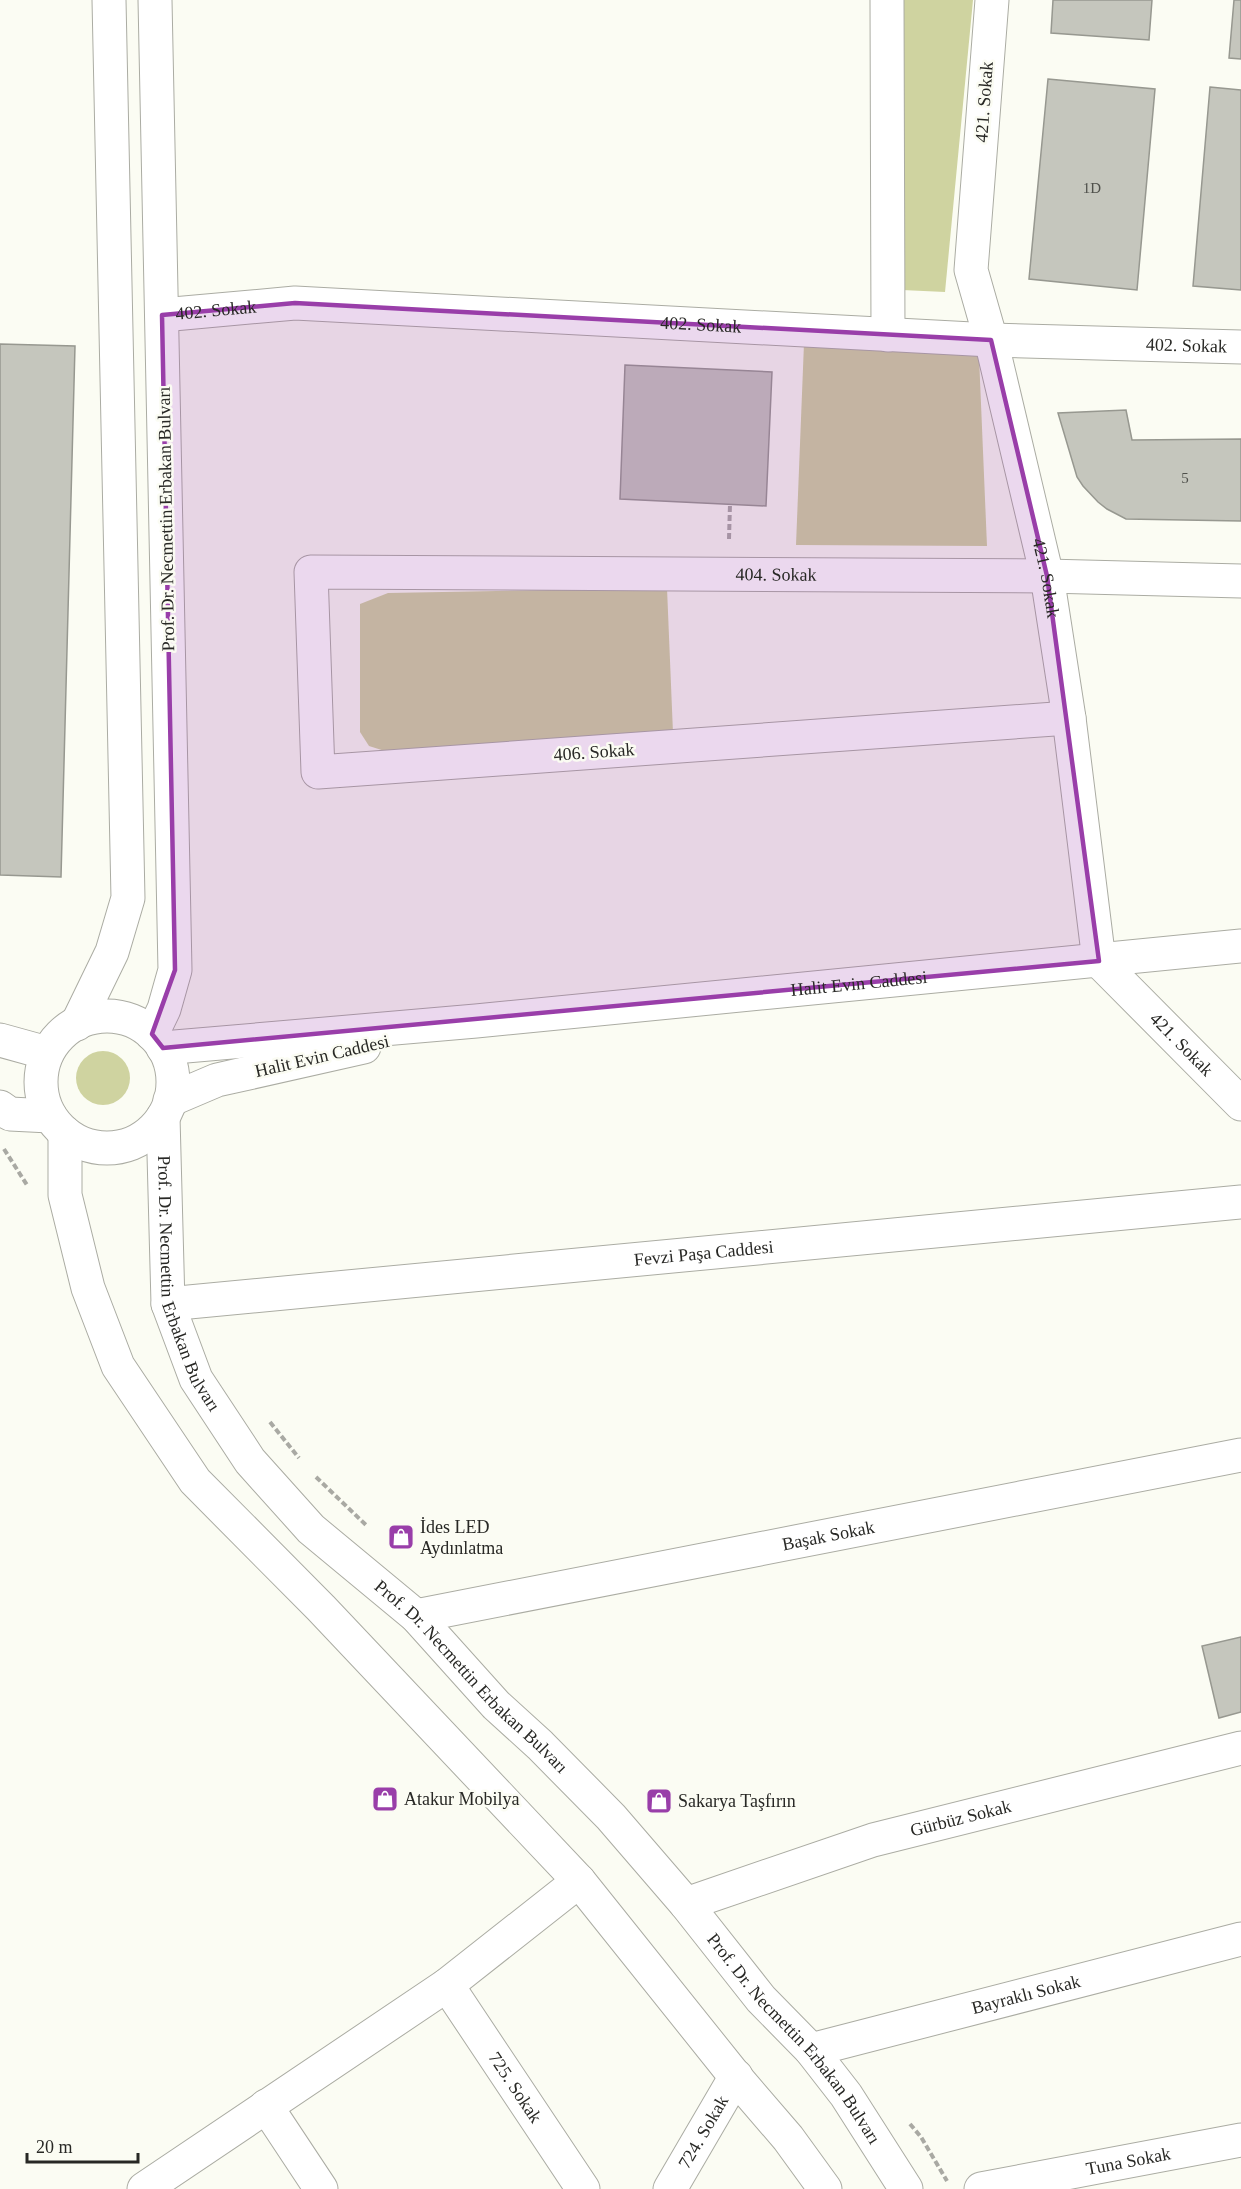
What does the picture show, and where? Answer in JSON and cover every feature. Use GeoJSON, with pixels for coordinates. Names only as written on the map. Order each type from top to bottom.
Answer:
{"type":"FeatureCollection","features":[{"type":"Feature","properties":{"kind":"street"},"geometry":{"type":"LineString","coordinates":[[77,1023],[112,952],[128,898],[109,0]]}},
{"type":"Feature","properties":{"kind":"street","name":"Prof. Dr. Necmettin Erbakan Bulvarı"},"geometry":{"type":"LineString","coordinates":[[155,0],[175,970],[158,1041]]}},
{"type":"Feature","properties":{"kind":"street"},"geometry":{"type":"LineString","coordinates":[[887,0],[888,334]]}},
{"type":"Feature","properties":{"kind":"street","name":"421. Sokak"},"geometry":{"type":"LineString","coordinates":[[992,0],[971,270],[991,340],[1047,576],[1070,718],[1099,961],[1241,1104]]}},
{"type":"Feature","properties":{"kind":"street","name":"402. Sokak"},"geometry":{"type":"LineString","coordinates":[[162,315],[295,303],[991,340],[1241,347]]}},
{"type":"Feature","properties":{"kind":"street","name":"404. Sokak"},"geometry":{"type":"LineString","coordinates":[[311,572],[1047,576],[1241,581]]}},
{"type":"Feature","properties":{"kind":"street","name":"406. Sokak"},"geometry":{"type":"LineString","coordinates":[[311,572],[318,772],[1070,718]]}},
{"type":"Feature","properties":{"kind":"street","name":"Halit Evin Caddesi"},"geometry":{"type":"LineString","coordinates":[[158,1041],[476,1020],[1241,946]]}},
{"type":"Feature","properties":{"kind":"street"},"geometry":{"type":"LineString","coordinates":[[96,1017],[116,1017],[135,1023],[158,1041],[170,1064],[173,1082],[167,1108],[148,1134],[129,1145],[106,1149],[84,1145],[57,1124],[43,1101],[41,1084],[48,1053],[60,1036],[77,1023],[96,1017]]}},
{"type":"Feature","properties":{"kind":"street","name":"Halit Evin Caddesi"},"geometry":{"type":"LineString","coordinates":[[167,1108],[217,1080],[476,1020]]}},
{"type":"Feature","properties":{"kind":"street"},"geometry":{"type":"LineString","coordinates":[[0,1040],[48,1053]]}},
{"type":"Feature","properties":{"kind":"street"},"geometry":{"type":"LineString","coordinates":[[0,1107],[10,1114],[57,1124]]}},
{"type":"Feature","properties":{"kind":"street","name":"Prof. Dr. Necmettin Erbakan Bulvarı"},"geometry":{"type":"LineString","coordinates":[[167,1108],[168,1304],[196,1379],[250,1461],[311,1528],[416,1616],[496,1705],[540,1745],[610,1817],[686,1904],[761,1999],[811,2050],[846,2095],[906,2189]]}},
{"type":"Feature","properties":{"kind":"street"},"geometry":{"type":"LineString","coordinates":[[57,1124],[65,1195],[88,1288],[95,1307],[118,1366],[195,1481],[321,1608],[579,1881],[788,2138],[825,2189]]}},
{"type":"Feature","properties":{"kind":"street","name":"Fevzi Paşa Caddesi"},"geometry":{"type":"LineString","coordinates":[[168,1304],[1241,1202]]}},
{"type":"Feature","properties":{"kind":"street","name":"Başak Sokak"},"geometry":{"type":"LineString","coordinates":[[416,1616],[1241,1455]]}},
{"type":"Feature","properties":{"kind":"street","name":"Gürbüz Sokak"},"geometry":{"type":"LineString","coordinates":[[686,1904],[873,1840],[1241,1748]]}},
{"type":"Feature","properties":{"kind":"street"},"geometry":{"type":"LineString","coordinates":[[144,2189],[447,1985],[579,1881]]}},
{"type":"Feature","properties":{"kind":"street","name":"Bayraklı Sokak"},"geometry":{"type":"LineString","coordinates":[[811,2050],[1241,1939]]}},
{"type":"Feature","properties":{"kind":"street","name":"725. Sokak"},"geometry":{"type":"LineString","coordinates":[[447,1985],[583,2189]]}},
{"type":"Feature","properties":{"kind":"street","name":"724. Sokak"},"geometry":{"type":"LineString","coordinates":[[670,2189],[736,2076]]}},
{"type":"Feature","properties":{"kind":"street"},"geometry":{"type":"LineString","coordinates":[[266,2106],[321,2189]]}},
{"type":"Feature","properties":{"kind":"street","name":"Tuna Sokak"},"geometry":{"type":"LineString","coordinates":[[981,2189],[1241,2140]]}},
{"type":"Feature","properties":{"kind":"path"},"geometry":{"type":"LineString","coordinates":[[729,542],[730,504]]}},
{"type":"Feature","properties":{"kind":"path"},"geometry":{"type":"LineString","coordinates":[[264,1414],[300,1460]]}},
{"type":"Feature","properties":{"kind":"path"},"geometry":{"type":"LineString","coordinates":[[308,1469],[376,1534]]}},
{"type":"Feature","properties":{"kind":"path"},"geometry":{"type":"LineString","coordinates":[[906,2120],[921,2137],[952,2189]]}},
{"type":"Feature","properties":{"kind":"highlighted area"},"geometry":{"type":"Polygon","coordinates":[[[295,303],[991,340],[1047,576],[1099,961],[163,1048],[152,1034],[175,970],[162,315],[295,303]]]}},
{"type":"Feature","properties":{"kind":"green space"},"geometry":{"type":"Polygon","coordinates":[[[901,0],[973,0],[945,292],[902,290],[901,0]]]}},
{"type":"Feature","properties":{"kind":"green space"},"geometry":{"type":"Polygon","coordinates":[[[804,343],[979,356],[987,546],[796,545],[804,343]]]}},
{"type":"Feature","properties":{"kind":"green space"},"geometry":{"type":"Polygon","coordinates":[[[667,588],[673,733],[391,753],[369,746],[360,732],[360,604],[388,593],[667,588]]]}},
{"type":"Feature","properties":{"kind":"green space"},"geometry":{"type":"Polygon","coordinates":[[[103,1051],[113,1053],[122,1059],[128,1068],[130,1078],[128,1088],[122,1097],[113,1103],[103,1105],[93,1103],[84,1097],[78,1088],[76,1078],[78,1068],[84,1059],[93,1053],[103,1051]]]}},
{"type":"Feature","properties":{"kind":"building"},"geometry":{"type":"Polygon","coordinates":[[[1053,0],[1152,0],[1149,40],[1051,33],[1053,0]]]}},
{"type":"Feature","properties":{"kind":"building"},"geometry":{"type":"Polygon","coordinates":[[[1234,0],[1241,0],[1241,59],[1229,58],[1234,0]]]}},
{"type":"Feature","properties":{"kind":"building"},"geometry":{"type":"Polygon","coordinates":[[[1048,79],[1155,89],[1137,290],[1029,279],[1048,79]]]}},
{"type":"Feature","properties":{"kind":"building"},"geometry":{"type":"Polygon","coordinates":[[[1210,87],[1241,90],[1241,290],[1193,286],[1210,87]]]}},
{"type":"Feature","properties":{"kind":"building"},"geometry":{"type":"Polygon","coordinates":[[[0,344],[75,346],[61,877],[0,875],[0,344]]]}},
{"type":"Feature","properties":{"kind":"building"},"geometry":{"type":"Polygon","coordinates":[[[625,365],[772,372],[766,506],[620,499],[625,365]]]}},
{"type":"Feature","properties":{"kind":"building"},"geometry":{"type":"Polygon","coordinates":[[[1126,410],[1132,440],[1241,439],[1241,521],[1126,519],[1098,502],[1077,477],[1058,413],[1126,410]]]}},
{"type":"Feature","properties":{"kind":"building"},"geometry":{"type":"Polygon","coordinates":[[[1241,1637],[1241,1712],[1219,1718],[1202,1646],[1241,1637]]]}},
{"type":"Feature","properties":{"kind":"place","name":"İdes LED Aydınlatma"},"geometry":{"type":"Point","coordinates":[401,1537]}},
{"type":"Feature","properties":{"kind":"place","name":"Atakur Mobilya"},"geometry":{"type":"Point","coordinates":[385,1799]}},
{"type":"Feature","properties":{"kind":"place","name":"Sakarya Taşfırın"},"geometry":{"type":"Point","coordinates":[659,1801]}}]}
